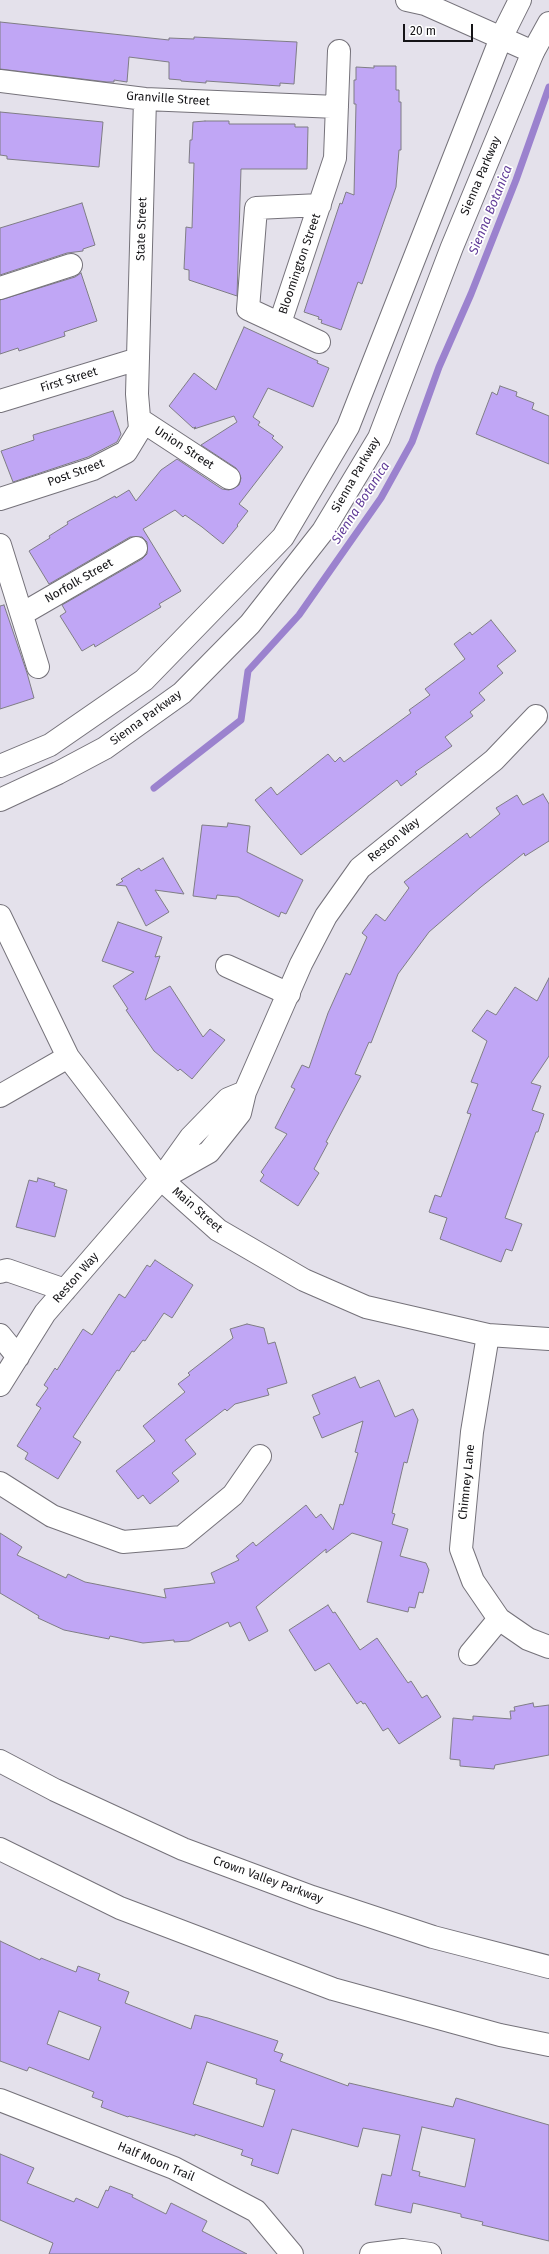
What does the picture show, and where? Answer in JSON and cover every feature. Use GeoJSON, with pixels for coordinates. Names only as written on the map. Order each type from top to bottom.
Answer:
{"type":"FeatureCollection","features":[{"type":"Feature","properties":{"kind":"street"},"geometry":{"type":"LineString","coordinates":[[407,0],[425,4],[533,52]]}},
{"type":"Feature","properties":{"kind":"street"},"geometry":{"type":"LineString","coordinates":[[0,766],[50,744],[144,680],[284,537],[348,427],[501,38],[520,0]]}},
{"type":"Feature","properties":{"kind":"street","name":"Sienna Parkway"},"geometry":{"type":"LineString","coordinates":[[0,800],[58,774],[105,748],[182,692],[250,624],[324,531],[379,438],[452,246],[533,52],[549,23]]}},
{"type":"Feature","properties":{"kind":"street","name":"Bloomington Street"},"geometry":{"type":"LineString","coordinates":[[280,323],[320,205],[334,158],[338,51]]}},
{"type":"Feature","properties":{"kind":"street","name":"Granville Street"},"geometry":{"type":"LineString","coordinates":[[0,81],[145,99],[337,107]]}},
{"type":"Feature","properties":{"kind":"street","name":"State Street"},"geometry":{"type":"LineString","coordinates":[[138,359],[145,99]]}},
{"type":"Feature","properties":{"kind":"street","name":"Bloomington Street"},"geometry":{"type":"LineString","coordinates":[[319,342],[248,309],[256,208],[320,205]]}},
{"type":"Feature","properties":{"kind":"street"},"geometry":{"type":"LineString","coordinates":[[0,288],[71,265]]}},
{"type":"Feature","properties":{"kind":"street","name":"First Street"},"geometry":{"type":"LineString","coordinates":[[0,401],[138,359]]}},
{"type":"Feature","properties":{"kind":"street","name":"Post Street"},"geometry":{"type":"LineString","coordinates":[[0,499],[93,469],[126,452],[140,430],[138,359]]}},
{"type":"Feature","properties":{"kind":"street","name":"Union Street"},"geometry":{"type":"LineString","coordinates":[[139,419],[229,478]]}},
{"type":"Feature","properties":{"kind":"street"},"geometry":{"type":"LineString","coordinates":[[0,545],[38,667]]}},
{"type":"Feature","properties":{"kind":"street","name":"Norfolk Street"},"geometry":{"type":"LineString","coordinates":[[22,614],[136,548]]}},
{"type":"Feature","properties":{"kind":"street","name":"Reston Way"},"geometry":{"type":"LineString","coordinates":[[0,1385],[45,1313],[161,1179],[209,1152],[240,1113],[245,1092],[301,964],[326,916],[360,868],[494,760],[536,716]]}},
{"type":"Feature","properties":{"kind":"street","name":"Main Street"},"geometry":{"type":"LineString","coordinates":[[0,916],[68,1057],[161,1179],[218,1230],[304,1280],[366,1307],[488,1335],[549,1339]]}},
{"type":"Feature","properties":{"kind":"street"},"geometry":{"type":"LineString","coordinates":[[227,966],[289,994]]}},
{"type":"Feature","properties":{"kind":"street"},"geometry":{"type":"LineString","coordinates":[[0,1096],[68,1057]]}},
{"type":"Feature","properties":{"kind":"street"},"geometry":{"type":"LineString","coordinates":[[0,1272],[7,1270],[65,1290]]}},
{"type":"Feature","properties":{"kind":"street"},"geometry":{"type":"LineString","coordinates":[[0,1335],[18,1356]]}},
{"type":"Feature","properties":{"kind":"street","name":"Chimney Lane"},"geometry":{"type":"LineString","coordinates":[[488,1335],[472,1432],[461,1549],[473,1581],[499,1619],[528,1639],[549,1647]]}},
{"type":"Feature","properties":{"kind":"street"},"geometry":{"type":"LineString","coordinates":[[0,1483],[52,1516],[123,1542],[182,1537],[233,1495],[260,1456]]}},
{"type":"Feature","properties":{"kind":"street"},"geometry":{"type":"LineString","coordinates":[[470,1654],[499,1619]]}},
{"type":"Feature","properties":{"kind":"street","name":"Crown Valley Parkway"},"geometry":{"type":"LineString","coordinates":[[0,1761],[55,1790],[183,1849],[312,1897],[426,1934],[549,1967]]}},
{"type":"Feature","properties":{"kind":"street"},"geometry":{"type":"LineString","coordinates":[[0,1849],[120,1908],[333,1989],[500,2035],[549,2045]]}},
{"type":"Feature","properties":{"kind":"street","name":"Half Moon Trail"},"geometry":{"type":"LineString","coordinates":[[0,2100],[174,2168],[256,2211],[292,2254]]}},
{"type":"Feature","properties":{"kind":"street"},"geometry":{"type":"LineString","coordinates":[[371,2254],[403,2250],[430,2254]]}},
{"type":"Feature","properties":{"kind":"building"},"geometry":{"type":"Polygon","coordinates":[[[0,22],[169,40],[169,38],[194,39],[194,37],[297,42],[294,84],[280,83],[280,86],[206,81],[206,83],[181,81],[169,79],[169,62],[129,57],[127,82],[114,80],[114,82],[107,82],[0,69],[0,22]]]}},
{"type":"Feature","properties":{"kind":"building"},"geometry":{"type":"Polygon","coordinates":[[[374,66],[396,66],[396,90],[399,90],[399,102],[401,102],[401,150],[399,150],[396,187],[362,284],[358,282],[341,330],[321,323],[322,320],[318,319],[319,317],[304,312],[340,203],[342,204],[346,192],[354,195],[356,104],[354,104],[354,80],[356,80],[356,67],[374,68],[374,66]]]}},
{"type":"Feature","properties":{"kind":"building"},"geometry":{"type":"Polygon","coordinates":[[[0,112],[103,122],[99,167],[7,159],[7,156],[0,155],[0,112]]]}},
{"type":"Feature","properties":{"kind":"building"},"geometry":{"type":"Polygon","coordinates":[[[229,121],[229,124],[295,124],[295,127],[308,127],[307,169],[241,169],[237,296],[189,280],[189,270],[184,269],[186,227],[192,228],[194,163],[189,163],[190,140],[192,140],[193,122],[229,121]]]}},
{"type":"Feature","properties":{"kind":"building"},"geometry":{"type":"Polygon","coordinates":[[[82,203],[95,245],[83,249],[83,251],[67,253],[0,275],[0,228],[82,203]]]}},
{"type":"Feature","properties":{"kind":"building"},"geometry":{"type":"Polygon","coordinates":[[[81,273],[97,321],[64,332],[65,336],[19,351],[18,348],[0,354],[0,300],[75,277],[81,273]]]}},
{"type":"Feature","properties":{"kind":"building"},"geometry":{"type":"Polygon","coordinates":[[[244,327],[318,361],[317,363],[329,368],[313,407],[268,388],[253,417],[260,422],[258,425],[274,436],[272,438],[283,447],[239,504],[248,511],[237,525],[238,526],[223,544],[202,527],[185,515],[183,517],[175,510],[143,529],[181,591],[159,604],[161,607],[95,647],[94,644],[82,651],[60,616],[66,612],[62,605],[142,559],[147,554],[147,542],[142,537],[130,537],[49,584],[29,551],[50,538],[49,536],[68,524],[67,522],[115,496],[116,498],[129,490],[136,501],[161,470],[177,459],[222,489],[229,490],[239,485],[241,478],[236,468],[201,445],[237,422],[234,416],[194,429],[196,427],[193,428],[169,406],[194,373],[216,390],[244,327]]]}},
{"type":"Feature","properties":{"kind":"building"},"geometry":{"type":"Polygon","coordinates":[[[500,386],[517,392],[516,396],[534,403],[532,409],[549,416],[549,464],[476,434],[492,392],[497,395],[500,386]]]}},
{"type":"Feature","properties":{"kind":"building"},"geometry":{"type":"Polygon","coordinates":[[[113,411],[121,434],[117,442],[88,457],[13,482],[1,451],[34,440],[33,435],[113,411]]]}},
{"type":"Feature","properties":{"kind":"building"},"geometry":{"type":"Polygon","coordinates":[[[4,605],[34,698],[0,709],[0,606],[4,605]]]}},
{"type":"Feature","properties":{"kind":"building"},"geometry":{"type":"Polygon","coordinates":[[[491,620],[516,651],[497,666],[503,673],[479,693],[485,700],[470,712],[473,716],[445,737],[452,746],[415,772],[417,774],[401,786],[397,780],[301,855],[255,800],[271,787],[277,795],[328,754],[335,762],[340,757],[344,762],[411,713],[409,710],[430,695],[425,689],[465,659],[454,644],[470,632],[472,635],[491,620]]]}},
{"type":"Feature","properties":{"kind":"building"},"geometry":{"type":"Polygon","coordinates":[[[543,794],[549,804],[549,841],[525,856],[524,853],[481,887],[429,932],[398,974],[371,1043],[369,1042],[355,1074],[361,1076],[326,1142],[328,1143],[314,1169],[319,1173],[298,1206],[260,1181],[264,1175],[261,1172],[287,1134],[275,1128],[295,1089],[291,1087],[302,1065],[309,1068],[328,1013],[346,973],[350,975],[367,937],[362,933],[376,914],[385,921],[409,888],[404,882],[467,833],[470,838],[500,814],[496,808],[517,795],[523,805],[543,794]]]}},
{"type":"Feature","properties":{"kind":"building"},"geometry":{"type":"Polygon","coordinates":[[[228,823],[250,826],[247,852],[303,880],[286,914],[281,912],[279,917],[238,897],[217,895],[216,899],[193,896],[202,825],[227,827],[228,823]]]}},
{"type":"Feature","properties":{"kind":"building"},"geometry":{"type":"Polygon","coordinates":[[[163,858],[184,894],[155,890],[169,912],[146,926],[126,886],[116,885],[123,881],[121,879],[139,868],[141,871],[163,858]]]}},
{"type":"Feature","properties":{"kind":"building"},"geometry":{"type":"Polygon","coordinates":[[[118,922],[162,937],[155,957],[160,956],[145,1000],[170,986],[203,1037],[210,1029],[225,1040],[192,1079],[180,1069],[178,1071],[154,1051],[126,1010],[128,1009],[113,986],[134,972],[102,961],[118,922]]]}},
{"type":"Feature","properties":{"kind":"building"},"geometry":{"type":"Polygon","coordinates":[[[549,978],[549,1056],[531,1083],[541,1086],[532,1110],[544,1114],[505,1218],[522,1224],[512,1251],[506,1249],[501,1262],[440,1239],[447,1218],[429,1212],[435,1195],[441,1197],[471,1114],[467,1113],[478,1084],[471,1082],[487,1041],[472,1031],[487,1010],[496,1015],[515,987],[537,1001],[549,978]]]}},
{"type":"Feature","properties":{"kind":"building"},"geometry":{"type":"Polygon","coordinates":[[[38,1178],[55,1183],[54,1186],[67,1190],[55,1237],[16,1227],[29,1180],[37,1182],[38,1178]]]}},
{"type":"Feature","properties":{"kind":"building"},"geometry":{"type":"Polygon","coordinates":[[[155,1260],[193,1285],[172,1318],[164,1313],[145,1341],[143,1340],[134,1352],[132,1351],[119,1371],[117,1370],[73,1437],[81,1442],[58,1479],[25,1459],[28,1453],[17,1446],[41,1408],[36,1405],[48,1388],[44,1385],[55,1368],[57,1370],[83,1329],[92,1335],[119,1294],[125,1298],[147,1265],[150,1267],[155,1260]]]}},
{"type":"Feature","properties":{"kind":"building"},"geometry":{"type":"Polygon","coordinates":[[[247,1324],[264,1328],[268,1344],[275,1342],[287,1383],[267,1389],[269,1395],[235,1404],[227,1411],[225,1409],[185,1440],[196,1454],[172,1473],[179,1481],[150,1504],[143,1495],[138,1499],[116,1471],[155,1441],[143,1426],[185,1392],[178,1384],[190,1375],[188,1373],[233,1338],[230,1329],[247,1324]]]}},
{"type":"Feature","properties":{"kind":"building"},"geometry":{"type":"Polygon","coordinates":[[[355,1377],[360,1388],[379,1380],[395,1417],[413,1409],[418,1420],[407,1463],[404,1462],[392,1513],[395,1514],[392,1524],[408,1529],[400,1556],[426,1563],[429,1570],[423,1593],[419,1592],[415,1608],[409,1607],[408,1612],[367,1602],[382,1542],[352,1533],[326,1553],[326,1549],[256,1607],[268,1631],[249,1641],[240,1622],[230,1627],[228,1622],[189,1641],[174,1642],[174,1640],[143,1643],[110,1636],[109,1639],[64,1630],[38,1618],[39,1616],[0,1593],[0,1533],[22,1547],[17,1555],[66,1578],[68,1574],[85,1582],[166,1598],[164,1589],[215,1583],[211,1573],[239,1560],[236,1556],[253,1542],[256,1546],[306,1505],[316,1518],[321,1514],[333,1530],[340,1504],[343,1505],[358,1453],[355,1452],[363,1421],[322,1438],[313,1417],[320,1414],[312,1395],[355,1377]]]}},
{"type":"Feature","properties":{"kind":"building"},"geometry":{"type":"Polygon","coordinates":[[[328,1605],[333,1613],[335,1612],[360,1650],[377,1638],[408,1683],[411,1681],[422,1698],[427,1695],[441,1717],[399,1744],[388,1728],[383,1731],[365,1703],[363,1704],[361,1701],[357,1704],[329,1663],[315,1671],[289,1630],[328,1605]]]}},
{"type":"Feature","properties":{"kind":"building"},"geometry":{"type":"Polygon","coordinates":[[[533,1703],[534,1707],[549,1705],[549,1755],[495,1765],[494,1769],[460,1766],[460,1760],[450,1759],[453,1718],[473,1720],[473,1716],[511,1719],[510,1711],[515,1711],[514,1707],[533,1703]]]}},
{"type":"Feature","properties":{"kind":"building"},"geometry":{"type":"Polygon","coordinates":[[[0,1941],[40,1960],[41,1958],[76,1972],[78,1966],[100,1974],[98,1980],[129,1992],[125,2003],[191,2029],[195,2015],[278,2041],[274,2051],[283,2054],[280,2061],[348,2086],[349,2083],[453,2107],[456,2098],[549,2125],[549,2241],[482,2225],[483,2222],[461,2217],[461,2214],[413,2203],[411,2213],[375,2205],[382,2174],[391,2176],[400,2135],[363,2128],[358,2147],[292,2129],[278,2174],[251,2165],[253,2159],[241,2155],[243,2150],[195,2134],[195,2136],[129,2116],[128,2117],[101,2107],[103,2101],[92,2097],[94,2092],[29,2067],[27,2071],[0,2061],[0,1941]],[[59,2011],[47,2044],[89,2060],[101,2027],[59,2011]],[[207,2062],[193,2104],[263,2127],[275,2090],[256,2084],[257,2079],[207,2062]],[[422,2127],[412,2170],[420,2172],[419,2176],[465,2187],[475,2139],[422,2127]]]}},
{"type":"Feature","properties":{"kind":"building"},"geometry":{"type":"Polygon","coordinates":[[[0,2154],[34,2168],[27,2183],[74,2202],[76,2198],[98,2208],[106,2190],[108,2191],[110,2186],[133,2195],[132,2197],[166,2214],[171,2203],[207,2221],[202,2231],[247,2254],[49,2254],[53,2243],[0,2220],[0,2154]]]}},
{"type":"Feature","properties":{"kind":"waterway","name":"Sienna Botanica"},"geometry":{"type":"LineString","coordinates":[[154,788],[241,720],[248,671],[299,615],[381,498],[412,442],[439,367],[471,294],[516,180],[549,87]]}}]}
